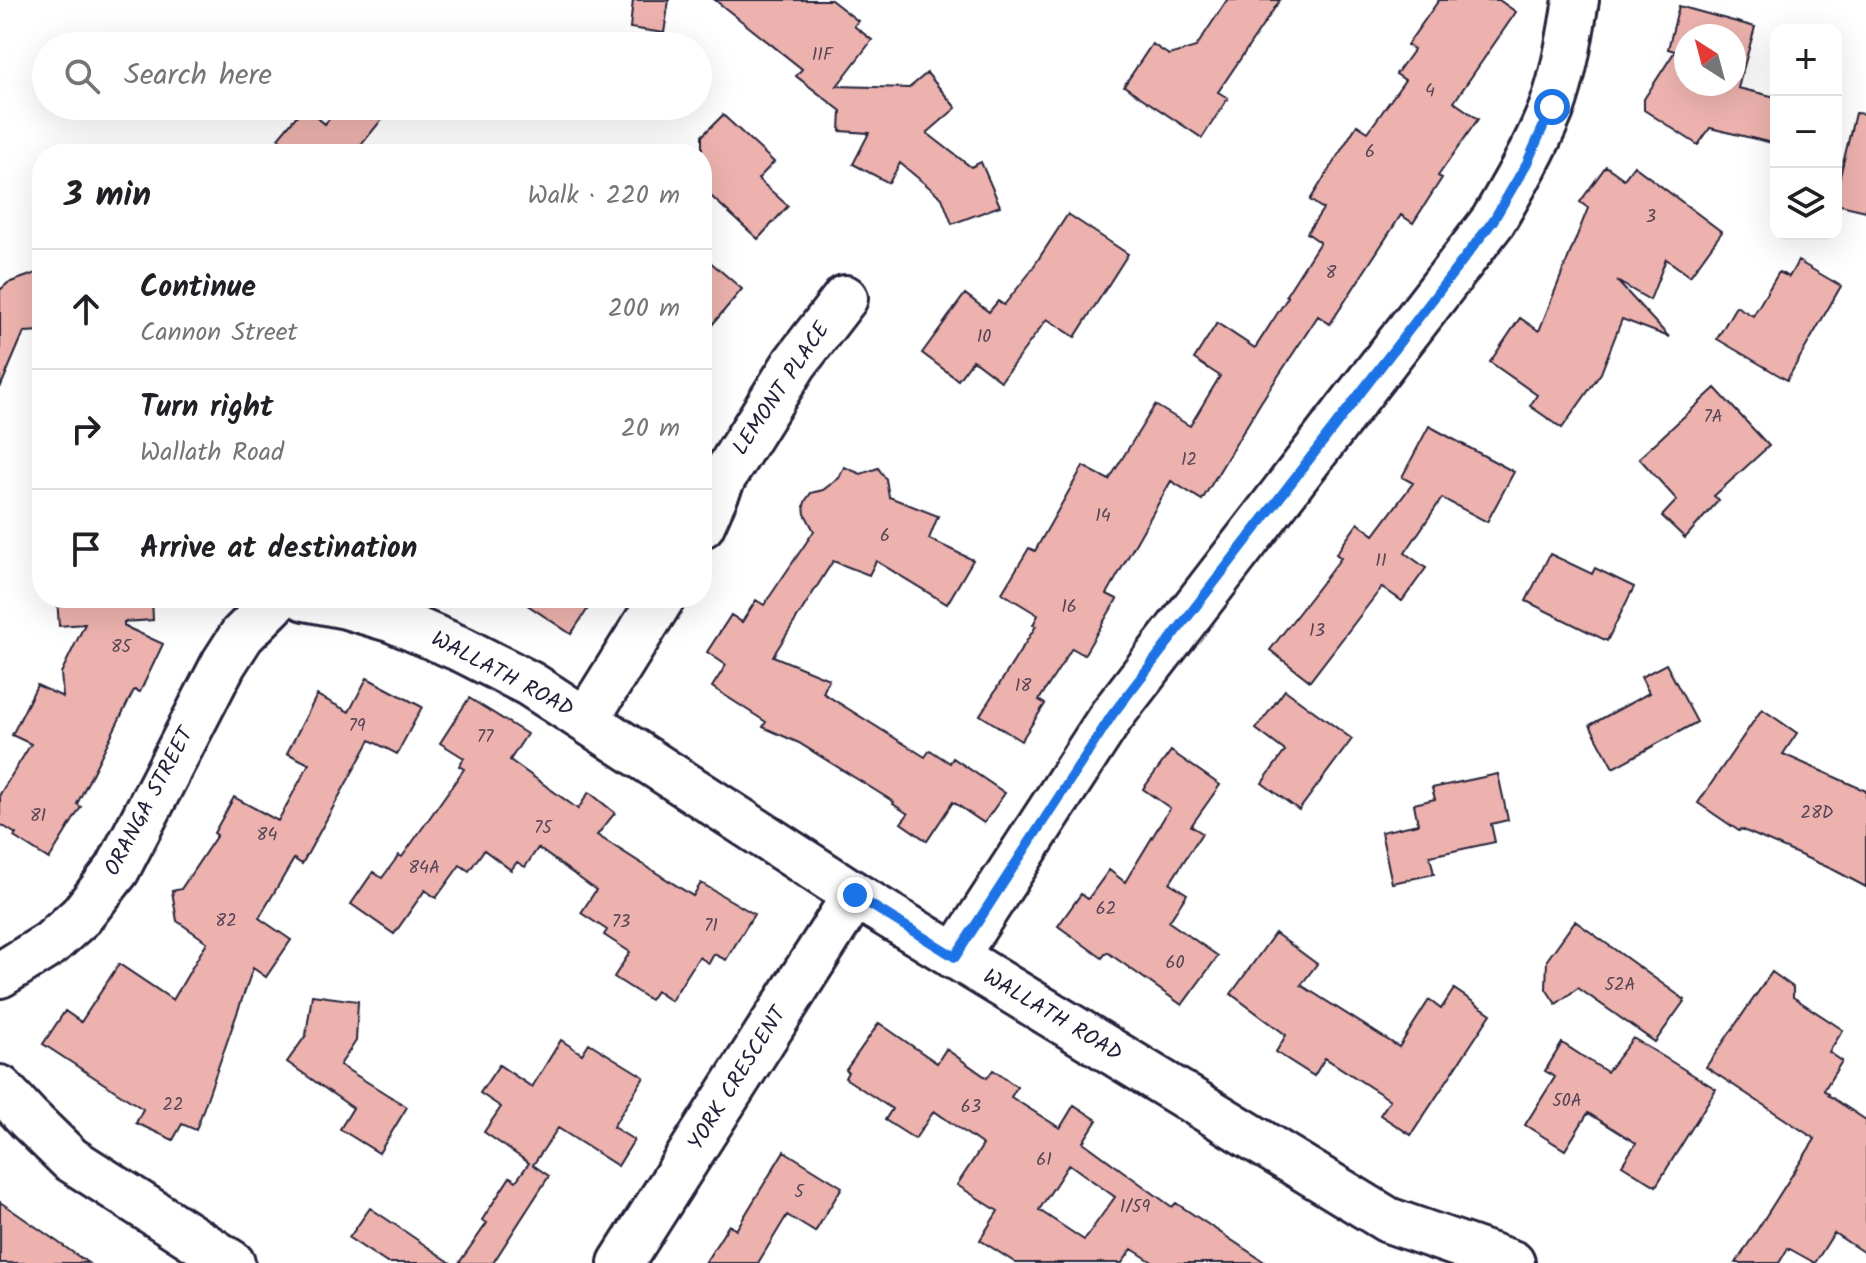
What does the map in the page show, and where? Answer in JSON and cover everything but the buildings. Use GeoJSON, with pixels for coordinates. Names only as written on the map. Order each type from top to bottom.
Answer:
{"type":"FeatureCollection","features":[{"type":"Feature","properties":{"kind":"street"},"geometry":{"type":"LineString","coordinates":[[955,957],[1112,715],[1493,221],[1527,163],[1552,107],[1566,56],[1576,0]]}},
{"type":"Feature","properties":{"kind":"street","name":"LEMONT PLACE"},"geometry":{"type":"LineString","coordinates":[[712,503],[723,478],[795,363],[845,298]]}},
{"type":"Feature","properties":{"kind":"street","name":"ORANGA STREET"},"geometry":{"type":"LineString","coordinates":[[0,975],[50,944],[81,916],[117,870],[224,663],[242,635],[277,608]]}},
{"type":"Feature","properties":{"kind":"street","name":"WALLATH ROAD"},"geometry":{"type":"LineString","coordinates":[[353,608],[393,620],[463,650],[530,684],[855,895],[1388,1220],[1512,1263]]}},
{"type":"Feature","properties":{"kind":"street"},"geometry":{"type":"LineString","coordinates":[[586,720],[656,608]]}},
{"type":"Feature","properties":{"kind":"street","name":"YORK CRESCENT"},"geometry":{"type":"LineString","coordinates":[[621,1263],[855,895]]}},
{"type":"Feature","properties":{"kind":"street"},"geometry":{"type":"LineString","coordinates":[[0,1088],[70,1159],[232,1263]]}},
{"type":"Feature","properties":{"kind":"route"},"geometry":{"type":"LineString","coordinates":[[855,895],[955,957],[1112,715],[1493,221],[1527,163],[1552,107]]}}]}
